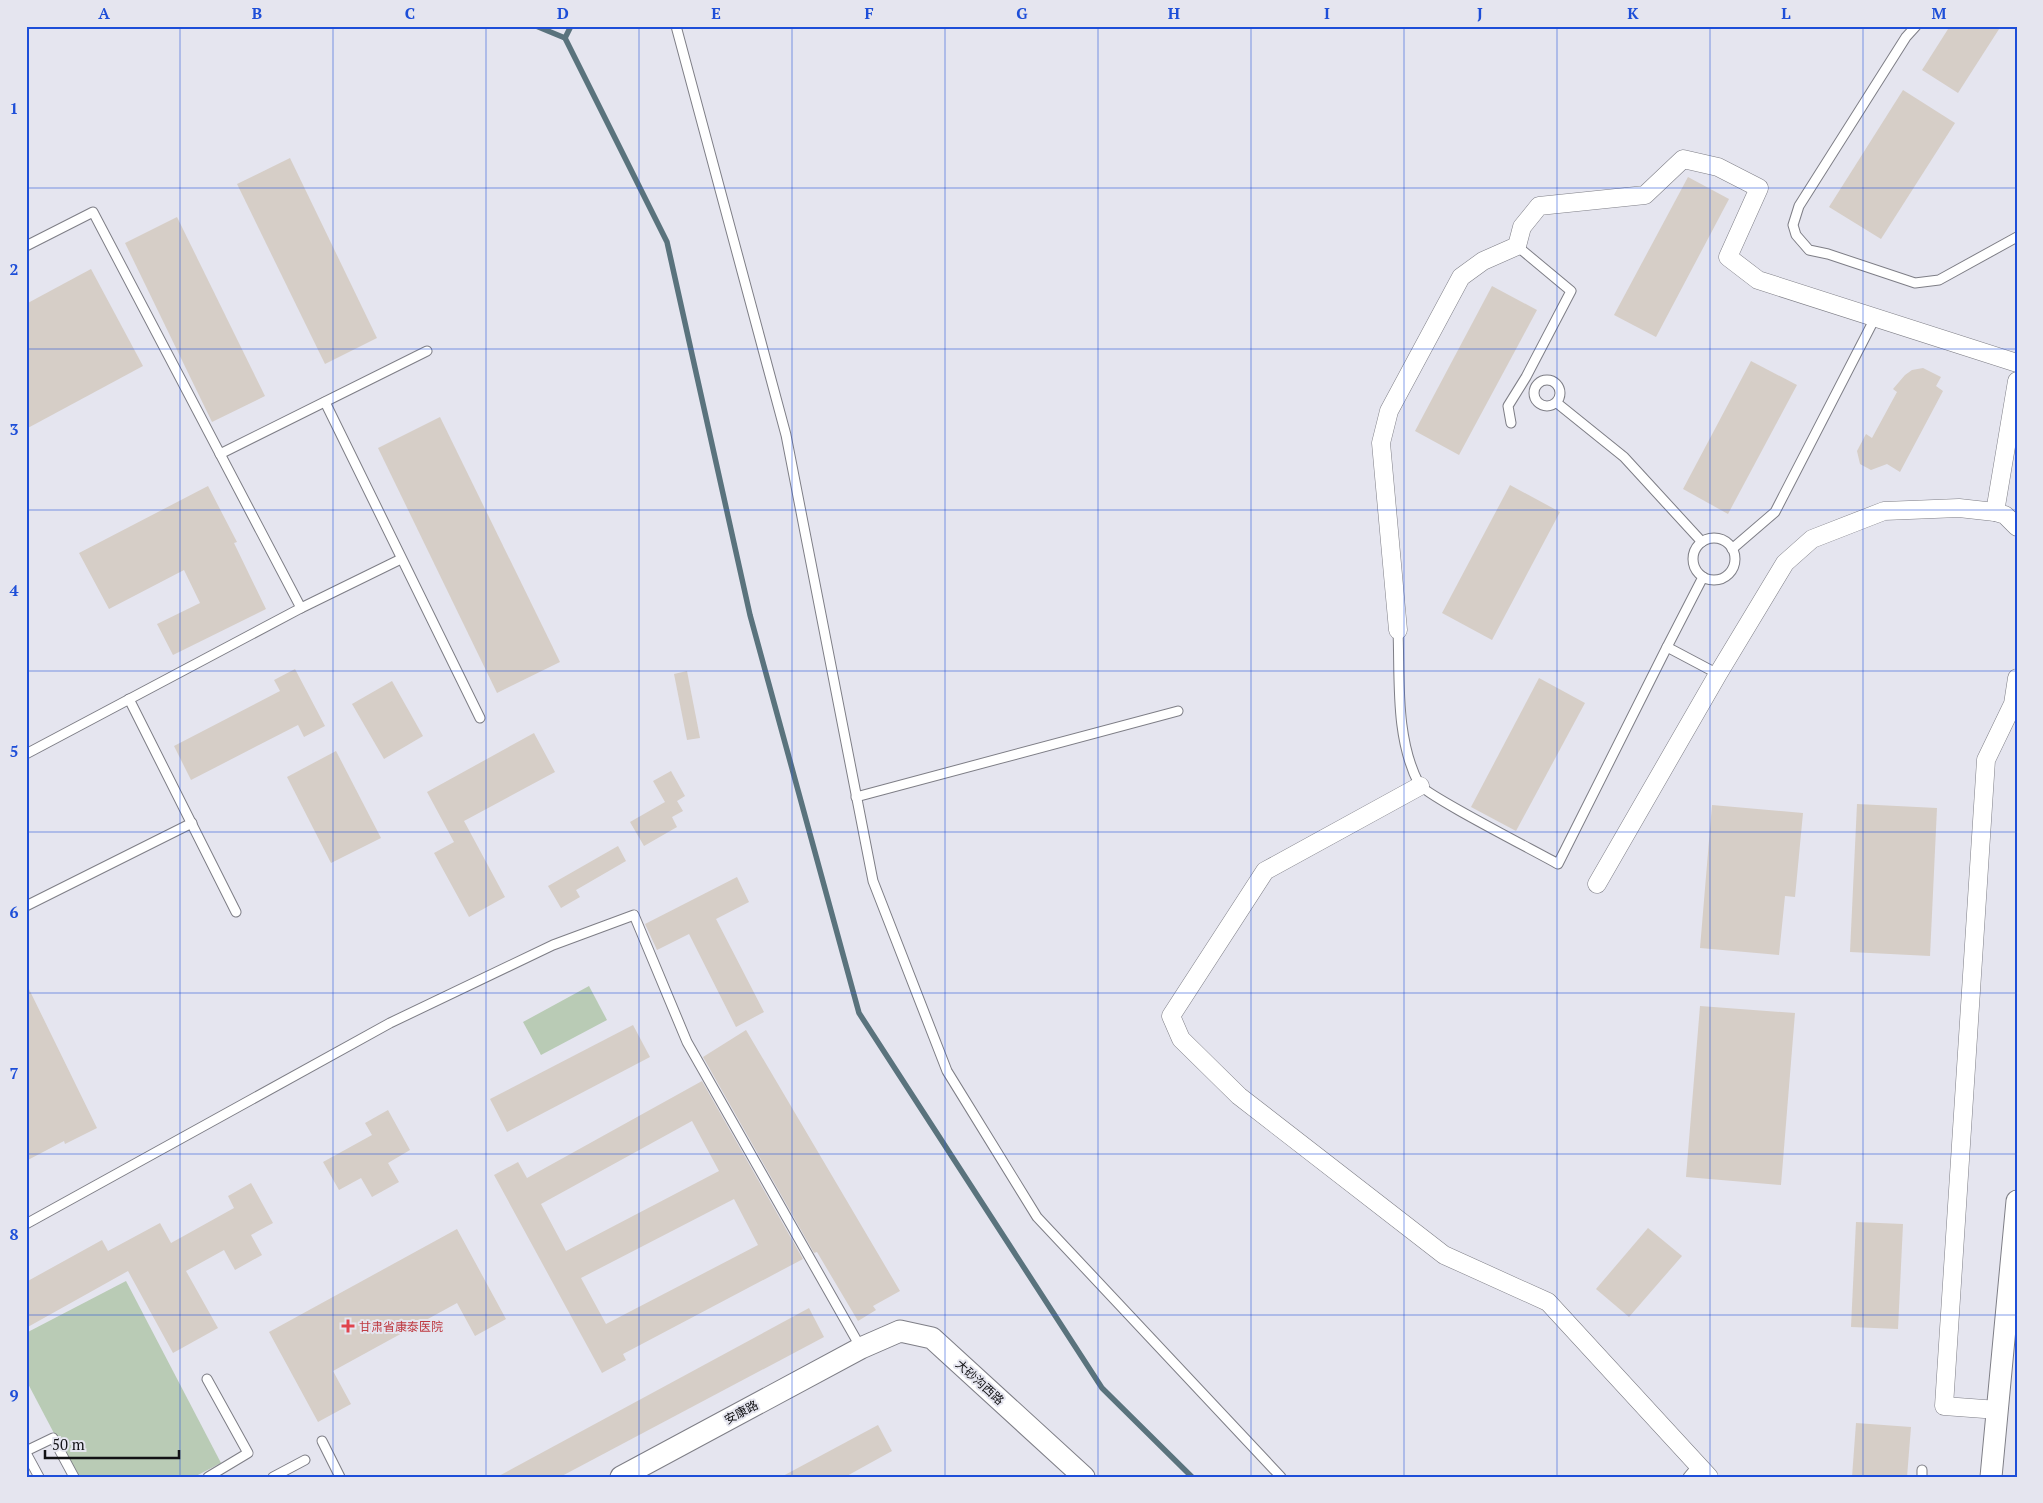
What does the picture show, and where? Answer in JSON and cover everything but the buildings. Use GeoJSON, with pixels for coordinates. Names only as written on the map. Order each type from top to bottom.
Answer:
{"type":"FeatureCollection","features":[{"type":"Feature","properties":{"kind":"street"},"geometry":{"type":"LineString","coordinates":[[1398,630],[1381,443],[1389,411],[1461,277],[1483,261],[1517,246],[1522,227],[1538,206],[1645,194],[1683,159],[1718,167],[1759,188],[1728,257],[1758,280],[2017,363]]}},
{"type":"Feature","properties":{"kind":"street"},"geometry":{"type":"LineString","coordinates":[[1996,512],[2017,380]]}},
{"type":"Feature","properties":{"kind":"street"},"geometry":{"type":"LineString","coordinates":[[1597,884],[1718,674],[1785,563],[1812,539],[1884,511],[1960,508],[1996,512],[2005,516],[2017,527]]}},
{"type":"Feature","properties":{"kind":"street"},"geometry":{"type":"LineString","coordinates":[[1998,1410],[1944,1406],[1986,760],[2013,704],[2017,678]]}},
{"type":"Feature","properties":{"kind":"street"},"geometry":{"type":"LineString","coordinates":[[1420,786],[1265,871],[1171,1016],[1181,1039],[1239,1096],[1444,1255],[1548,1302],[1698,1473]]}},
{"type":"Feature","properties":{"kind":"street"},"geometry":{"type":"LineString","coordinates":[[1991,1477],[2017,1201]]}},
{"type":"Feature","properties":{"kind":"street","name":"大砂沟西路"},"geometry":{"type":"LineString","coordinates":[[861,1348],[900,1331],[932,1338],[1084,1477]]}},
{"type":"Feature","properties":{"kind":"street","name":"安康路"},"geometry":{"type":"LineString","coordinates":[[621,1477],[861,1348]]}},
{"type":"Feature","properties":{"kind":"lane"},"geometry":{"type":"LineString","coordinates":[[676,26],[786,436],[873,880],[947,1071],[1037,1217],[1280,1477]]}},
{"type":"Feature","properties":{"kind":"lane"},"geometry":{"type":"LineString","coordinates":[[1916,26],[1906,37],[1799,206],[1794,225],[1796,235],[1809,250],[1828,254],[1915,283],[1939,280],[2017,237]]}},
{"type":"Feature","properties":{"kind":"lane"},"geometry":{"type":"LineString","coordinates":[[26,246],[93,212],[301,608]]}},
{"type":"Feature","properties":{"kind":"lane"},"geometry":{"type":"LineString","coordinates":[[1511,423],[1508,406],[1526,377],[1571,291],[1517,246]]}},
{"type":"Feature","properties":{"kind":"lane"},"geometry":{"type":"LineString","coordinates":[[1732,549],[1775,512],[1875,318]]}},
{"type":"Feature","properties":{"kind":"lane"},"geometry":{"type":"LineString","coordinates":[[220,454],[427,351]]}},
{"type":"Feature","properties":{"kind":"lane"},"geometry":{"type":"LineString","coordinates":[[1526,377],[1537,385]]}},
{"type":"Feature","properties":{"kind":"lane"},"geometry":{"type":"LineString","coordinates":[[1544,380],[1556,383],[1560,391],[1556,403],[1549,407],[1540,405],[1534,394],[1537,385],[1544,380]]}},
{"type":"Feature","properties":{"kind":"lane"},"geometry":{"type":"LineString","coordinates":[[325,402],[480,718]]}},
{"type":"Feature","properties":{"kind":"lane"},"geometry":{"type":"LineString","coordinates":[[1556,403],[1624,457],[1702,542]]}},
{"type":"Feature","properties":{"kind":"lane"},"geometry":{"type":"LineString","coordinates":[[1715,538],[1722,540],[1732,549],[1734,563],[1728,574],[1716,580],[1703,577],[1694,566],[1693,560],[1697,547],[1702,542],[1715,538]]}},
{"type":"Feature","properties":{"kind":"lane"},"geometry":{"type":"LineString","coordinates":[[26,754],[301,608],[402,558]]}},
{"type":"Feature","properties":{"kind":"lane"},"geometry":{"type":"LineString","coordinates":[[1398,630],[1403,738],[1420,786],[1558,864],[1703,577]]}},
{"type":"Feature","properties":{"kind":"lane"},"geometry":{"type":"LineString","coordinates":[[1667,647],[1718,674]]}},
{"type":"Feature","properties":{"kind":"lane"},"geometry":{"type":"LineString","coordinates":[[129,699],[236,912]]}},
{"type":"Feature","properties":{"kind":"lane"},"geometry":{"type":"LineString","coordinates":[[856,797],[1178,711]]}},
{"type":"Feature","properties":{"kind":"lane"},"geometry":{"type":"LineString","coordinates":[[26,906],[192,823]]}},
{"type":"Feature","properties":{"kind":"lane"},"geometry":{"type":"LineString","coordinates":[[26,1224],[390,1023],[552,945],[634,915],[687,1042],[861,1348]]}},
{"type":"Feature","properties":{"kind":"lane"},"geometry":{"type":"LineString","coordinates":[[207,1379],[248,1453],[208,1477]]}},
{"type":"Feature","properties":{"kind":"lane"},"geometry":{"type":"LineString","coordinates":[[39,1477],[26,1452],[53,1438],[74,1477]]}},
{"type":"Feature","properties":{"kind":"lane"},"geometry":{"type":"LineString","coordinates":[[322,1441],[340,1477]]}},
{"type":"Feature","properties":{"kind":"lane"},"geometry":{"type":"LineString","coordinates":[[273,1477],[305,1460]]}},
{"type":"Feature","properties":{"kind":"green space"},"geometry":{"type":"Polygon","coordinates":[[[589,986],[607,1020],[541,1055],[523,1022],[589,986]]]}},
{"type":"Feature","properties":{"kind":"green space"},"geometry":{"type":"Polygon","coordinates":[[[126,1281],[221,1463],[194,1477],[77,1477],[26,1380],[26,1333],[126,1281]]]}},
{"type":"Feature","properties":{"kind":"waterway"},"geometry":{"type":"LineString","coordinates":[[536,26],[565,38],[667,242],[750,615],[859,1013],[1102,1388],[1192,1477]]}},
{"type":"Feature","properties":{"kind":"waterway"},"geometry":{"type":"LineString","coordinates":[[565,38],[571,26]]}},
{"type":"Feature","properties":{"kind":"place","name":"甘肃省康泰医院"},"geometry":{"type":"Point","coordinates":[348,1326]}}]}
